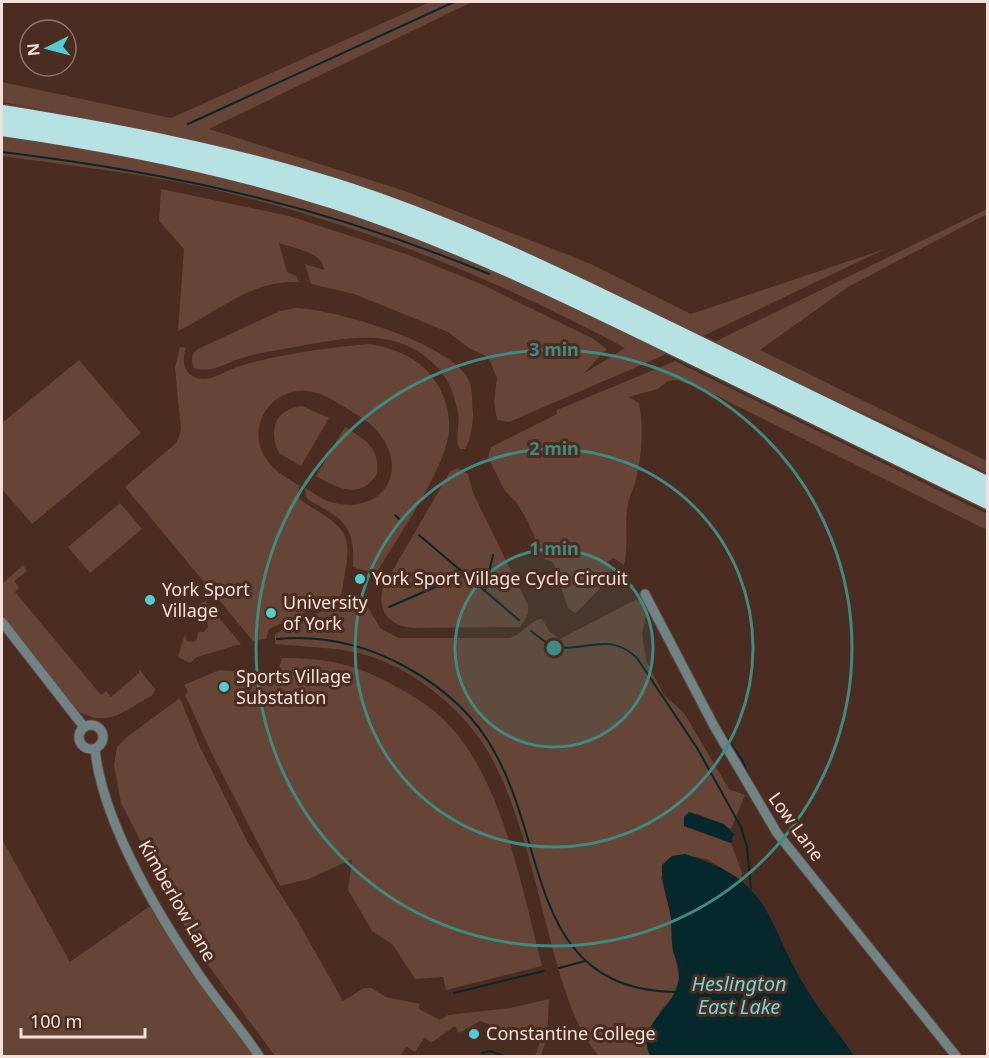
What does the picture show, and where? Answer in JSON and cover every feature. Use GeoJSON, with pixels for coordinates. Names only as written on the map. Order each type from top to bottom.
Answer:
{"type":"FeatureCollection","features":[{"type":"Feature","properties":{"kind":"highway"},"geometry":{"type":"LineString","coordinates":[[2,113],[110,130],[223,155],[336,187],[434,222],[536,266],[987,485]]}},
{"type":"Feature","properties":{"kind":"highway"},"geometry":{"type":"LineString","coordinates":[[2,128],[105,143],[221,168],[335,202],[430,236],[539,283],[987,501]]}},
{"type":"Feature","properties":{"kind":"street","name":"Low Lane"},"geometry":{"type":"LineString","coordinates":[[645,594],[714,726],[777,833],[956,1056]]}},
{"type":"Feature","properties":{"kind":"street"},"geometry":{"type":"LineString","coordinates":[[2,622],[84,727]]}},
{"type":"Feature","properties":{"kind":"street"},"geometry":{"type":"LineString","coordinates":[[94,725],[102,730],[103,742],[95,749],[85,747],[80,741],[80,734],[84,727],[94,725]]}},
{"type":"Feature","properties":{"kind":"street","name":"Kimberlow Lane"},"geometry":{"type":"LineString","coordinates":[[95,749],[97,771],[108,809],[135,863],[202,979],[259,1056]]}},
{"type":"Feature","properties":{"kind":"shaded area"},"geometry":{"type":"Polygon","coordinates":[[[430,2],[472,2],[209,129],[405,191],[591,264],[691,314],[885,249],[699,338],[239,153],[160,132],[2,102],[2,82],[171,118],[430,2]]]}},
{"type":"Feature","properties":{"kind":"shaded area"},"geometry":{"type":"Polygon","coordinates":[[[2,138],[90,149],[176,166],[261,188],[345,214],[428,244],[509,278],[669,353],[509,422],[497,420],[494,402],[497,378],[488,357],[469,348],[448,332],[354,294],[311,284],[305,264],[324,270],[322,264],[307,252],[279,243],[287,272],[296,276],[299,282],[281,283],[250,291],[178,331],[184,249],[159,221],[161,189],[289,216],[406,254],[481,284],[592,338],[607,349],[583,374],[625,348],[477,276],[374,236],[269,204],[190,184],[2,156],[2,138]]]}},
{"type":"Feature","properties":{"kind":"shaded area"},"geometry":{"type":"Polygon","coordinates":[[[987,209],[987,214],[848,287],[760,350],[987,461],[987,473],[911,435],[710,344],[987,209]]]}},
{"type":"Feature","properties":{"kind":"shaded area"},"geometry":{"type":"Polygon","coordinates":[[[295,308],[336,314],[391,331],[442,354],[459,368],[469,381],[472,397],[472,426],[465,449],[460,449],[458,446],[457,408],[442,373],[423,355],[390,340],[355,338],[337,340],[256,354],[212,369],[194,368],[192,357],[198,349],[280,311],[295,308]]]}},
{"type":"Feature","properties":{"kind":"shaded area"},"geometry":{"type":"Polygon","coordinates":[[[370,344],[407,356],[423,367],[439,387],[449,417],[446,446],[440,464],[376,574],[353,567],[352,541],[349,532],[337,518],[307,499],[305,488],[334,503],[355,504],[372,500],[384,490],[390,477],[392,462],[387,446],[376,430],[359,416],[320,394],[306,391],[293,392],[273,403],[260,422],[258,434],[265,457],[276,470],[300,486],[298,492],[300,500],[340,528],[345,537],[347,559],[341,596],[269,629],[266,639],[253,641],[125,487],[177,442],[181,430],[175,368],[180,347],[186,348],[185,368],[191,376],[202,379],[211,378],[237,367],[285,355],[370,344]]]}},
{"type":"Feature","properties":{"kind":"shaded area"},"geometry":{"type":"Polygon","coordinates":[[[79,360],[141,433],[32,524],[2,489],[2,423],[79,360]]]}},
{"type":"Feature","properties":{"kind":"shaded area"},"geometry":{"type":"Polygon","coordinates":[[[675,361],[987,514],[987,530],[707,391],[677,380],[668,381],[658,389],[628,397],[639,403],[642,443],[627,512],[624,565],[614,558],[607,562],[613,575],[576,613],[568,608],[553,562],[544,559],[528,522],[516,502],[505,491],[488,457],[491,447],[557,414],[557,410],[675,361]]]}},
{"type":"Feature","properties":{"kind":"shaded area"},"geometry":{"type":"Polygon","coordinates":[[[302,406],[329,418],[301,466],[279,453],[274,429],[276,422],[285,411],[302,406]]]}},
{"type":"Feature","properties":{"kind":"shaded area"},"geometry":{"type":"Polygon","coordinates":[[[345,427],[370,446],[374,451],[377,465],[377,474],[370,482],[364,487],[349,490],[316,476],[345,427]]]}},
{"type":"Feature","properties":{"kind":"shaded area"},"geometry":{"type":"Polygon","coordinates":[[[457,468],[468,474],[474,495],[528,605],[528,614],[520,627],[413,628],[397,624],[383,610],[383,587],[450,472],[457,468]]]}},
{"type":"Feature","properties":{"kind":"shaded area"},"geometry":{"type":"Polygon","coordinates":[[[120,503],[142,529],[90,573],[68,547],[120,503]]]}},
{"type":"Feature","properties":{"kind":"shaded area"},"geometry":{"type":"Polygon","coordinates":[[[23,565],[27,571],[14,581],[19,588],[15,592],[101,695],[106,691],[111,697],[139,673],[139,669],[155,689],[153,695],[118,715],[107,718],[94,718],[78,712],[2,614],[2,584],[23,565]]]}},
{"type":"Feature","properties":{"kind":"shaded area"},"geometry":{"type":"Polygon","coordinates":[[[637,599],[648,608],[642,634],[646,660],[664,695],[684,713],[729,789],[745,795],[731,829],[696,813],[684,826],[731,843],[742,873],[741,880],[707,859],[696,857],[661,877],[671,917],[672,939],[679,979],[673,997],[660,1011],[650,1055],[653,1056],[599,1056],[582,1030],[568,999],[523,837],[506,788],[474,730],[433,690],[400,669],[355,652],[275,644],[275,635],[284,628],[342,602],[345,609],[359,610],[368,607],[380,628],[398,638],[509,638],[533,622],[542,619],[550,632],[560,639],[637,599]]]}},
{"type":"Feature","properties":{"kind":"shaded area"},"geometry":{"type":"Polygon","coordinates":[[[205,601],[241,644],[197,657],[190,663],[178,657],[185,634],[187,641],[193,642],[197,639],[198,632],[204,632],[208,627],[206,619],[199,617],[204,613],[199,605],[205,601]]]}},
{"type":"Feature","properties":{"kind":"shaded area"},"geometry":{"type":"Polygon","coordinates":[[[282,658],[327,661],[367,672],[416,698],[447,723],[466,746],[496,805],[518,871],[542,966],[446,990],[443,977],[415,979],[393,945],[372,931],[348,890],[352,859],[309,879],[280,886],[214,758],[185,695],[188,692],[184,685],[219,670],[234,671],[253,685],[264,683],[278,669],[282,658]]]}},
{"type":"Feature","properties":{"kind":"shaded area"},"geometry":{"type":"Polygon","coordinates":[[[180,698],[199,745],[248,843],[297,920],[343,1001],[364,988],[371,988],[386,997],[420,1004],[419,1009],[440,1020],[448,1015],[510,1008],[549,999],[547,1036],[541,1056],[535,1056],[540,1042],[480,1021],[459,1033],[455,1026],[431,1043],[425,1037],[415,1052],[407,1047],[399,1056],[275,1056],[208,965],[186,929],[121,803],[114,765],[117,747],[180,698]]]}},
{"type":"Feature","properties":{"kind":"shaded area"},"geometry":{"type":"Polygon","coordinates":[[[2,839],[70,962],[153,904],[253,1056],[2,1056],[2,839]]]}},
{"type":"Feature","properties":{"kind":"water"},"geometry":{"type":"Polygon","coordinates":[[[689,812],[724,824],[734,834],[731,843],[684,826],[684,817],[689,812]]]}},
{"type":"Feature","properties":{"kind":"water","name":"Heslington East Lake"},"geometry":{"type":"Polygon","coordinates":[[[685,854],[714,865],[736,877],[752,891],[764,906],[811,997],[854,1056],[650,1055],[647,1044],[648,1034],[672,998],[679,978],[673,951],[671,919],[662,865],[672,856],[685,854]]]}},
{"type":"Feature","properties":{"kind":"waterway"},"geometry":{"type":"LineString","coordinates":[[188,124],[454,2]]}},
{"type":"Feature","properties":{"kind":"waterway"},"geometry":{"type":"LineString","coordinates":[[2,152],[128,170],[250,196],[369,230],[429,250],[489,274]]}},
{"type":"Feature","properties":{"kind":"waterway"},"geometry":{"type":"LineString","coordinates":[[395,515],[399,519]]}},
{"type":"Feature","properties":{"kind":"waterway"},"geometry":{"type":"LineString","coordinates":[[419,535],[519,620]]}},
{"type":"Feature","properties":{"kind":"waterway"},"geometry":{"type":"LineString","coordinates":[[485,590],[493,555]]}},
{"type":"Feature","properties":{"kind":"waterway"},"geometry":{"type":"LineString","coordinates":[[389,607],[463,575]]}},
{"type":"Feature","properties":{"kind":"waterway"},"geometry":{"type":"LineString","coordinates":[[531,631],[546,643],[556,647],[607,644],[627,650],[637,658],[697,748],[741,827],[747,847],[751,889]]}},
{"type":"Feature","properties":{"kind":"waterway"},"geometry":{"type":"LineString","coordinates":[[277,639],[326,640],[374,652],[404,666],[444,692],[478,726],[495,753],[512,791],[551,908],[568,941],[593,967],[628,985],[676,992]]}},
{"type":"Feature","properties":{"kind":"waterway"},"geometry":{"type":"LineString","coordinates":[[685,660],[690,671]]}},
{"type":"Feature","properties":{"kind":"waterway"},"geometry":{"type":"LineString","coordinates":[[721,729],[742,760],[751,781]]}},
{"type":"Feature","properties":{"kind":"waterway"},"geometry":{"type":"LineString","coordinates":[[789,841],[838,902]]}},
{"type":"Feature","properties":{"kind":"waterway"},"geometry":{"type":"LineString","coordinates":[[559,968],[585,961]]}},
{"type":"Feature","properties":{"kind":"waterway"},"geometry":{"type":"LineString","coordinates":[[454,993],[544,971]]}},
{"type":"Feature","properties":{"kind":"waterway"},"geometry":{"type":"LineString","coordinates":[[482,1053],[490,1051],[504,1056]]}},
{"type":"Feature","properties":{"kind":"place","name":"York Sport Village Cycle Circuit"},"geometry":{"type":"Point","coordinates":[360,579]}},
{"type":"Feature","properties":{"kind":"place","name":"York Sport Village"},"geometry":{"type":"Point","coordinates":[150,600]}},
{"type":"Feature","properties":{"kind":"place","name":"University of York"},"geometry":{"type":"Point","coordinates":[271,613]}},
{"type":"Feature","properties":{"kind":"place","name":"Sports Village Substation"},"geometry":{"type":"Point","coordinates":[224,687]}},
{"type":"Feature","properties":{"kind":"place","name":"Constantine College"},"geometry":{"type":"Point","coordinates":[474,1034]}}]}
